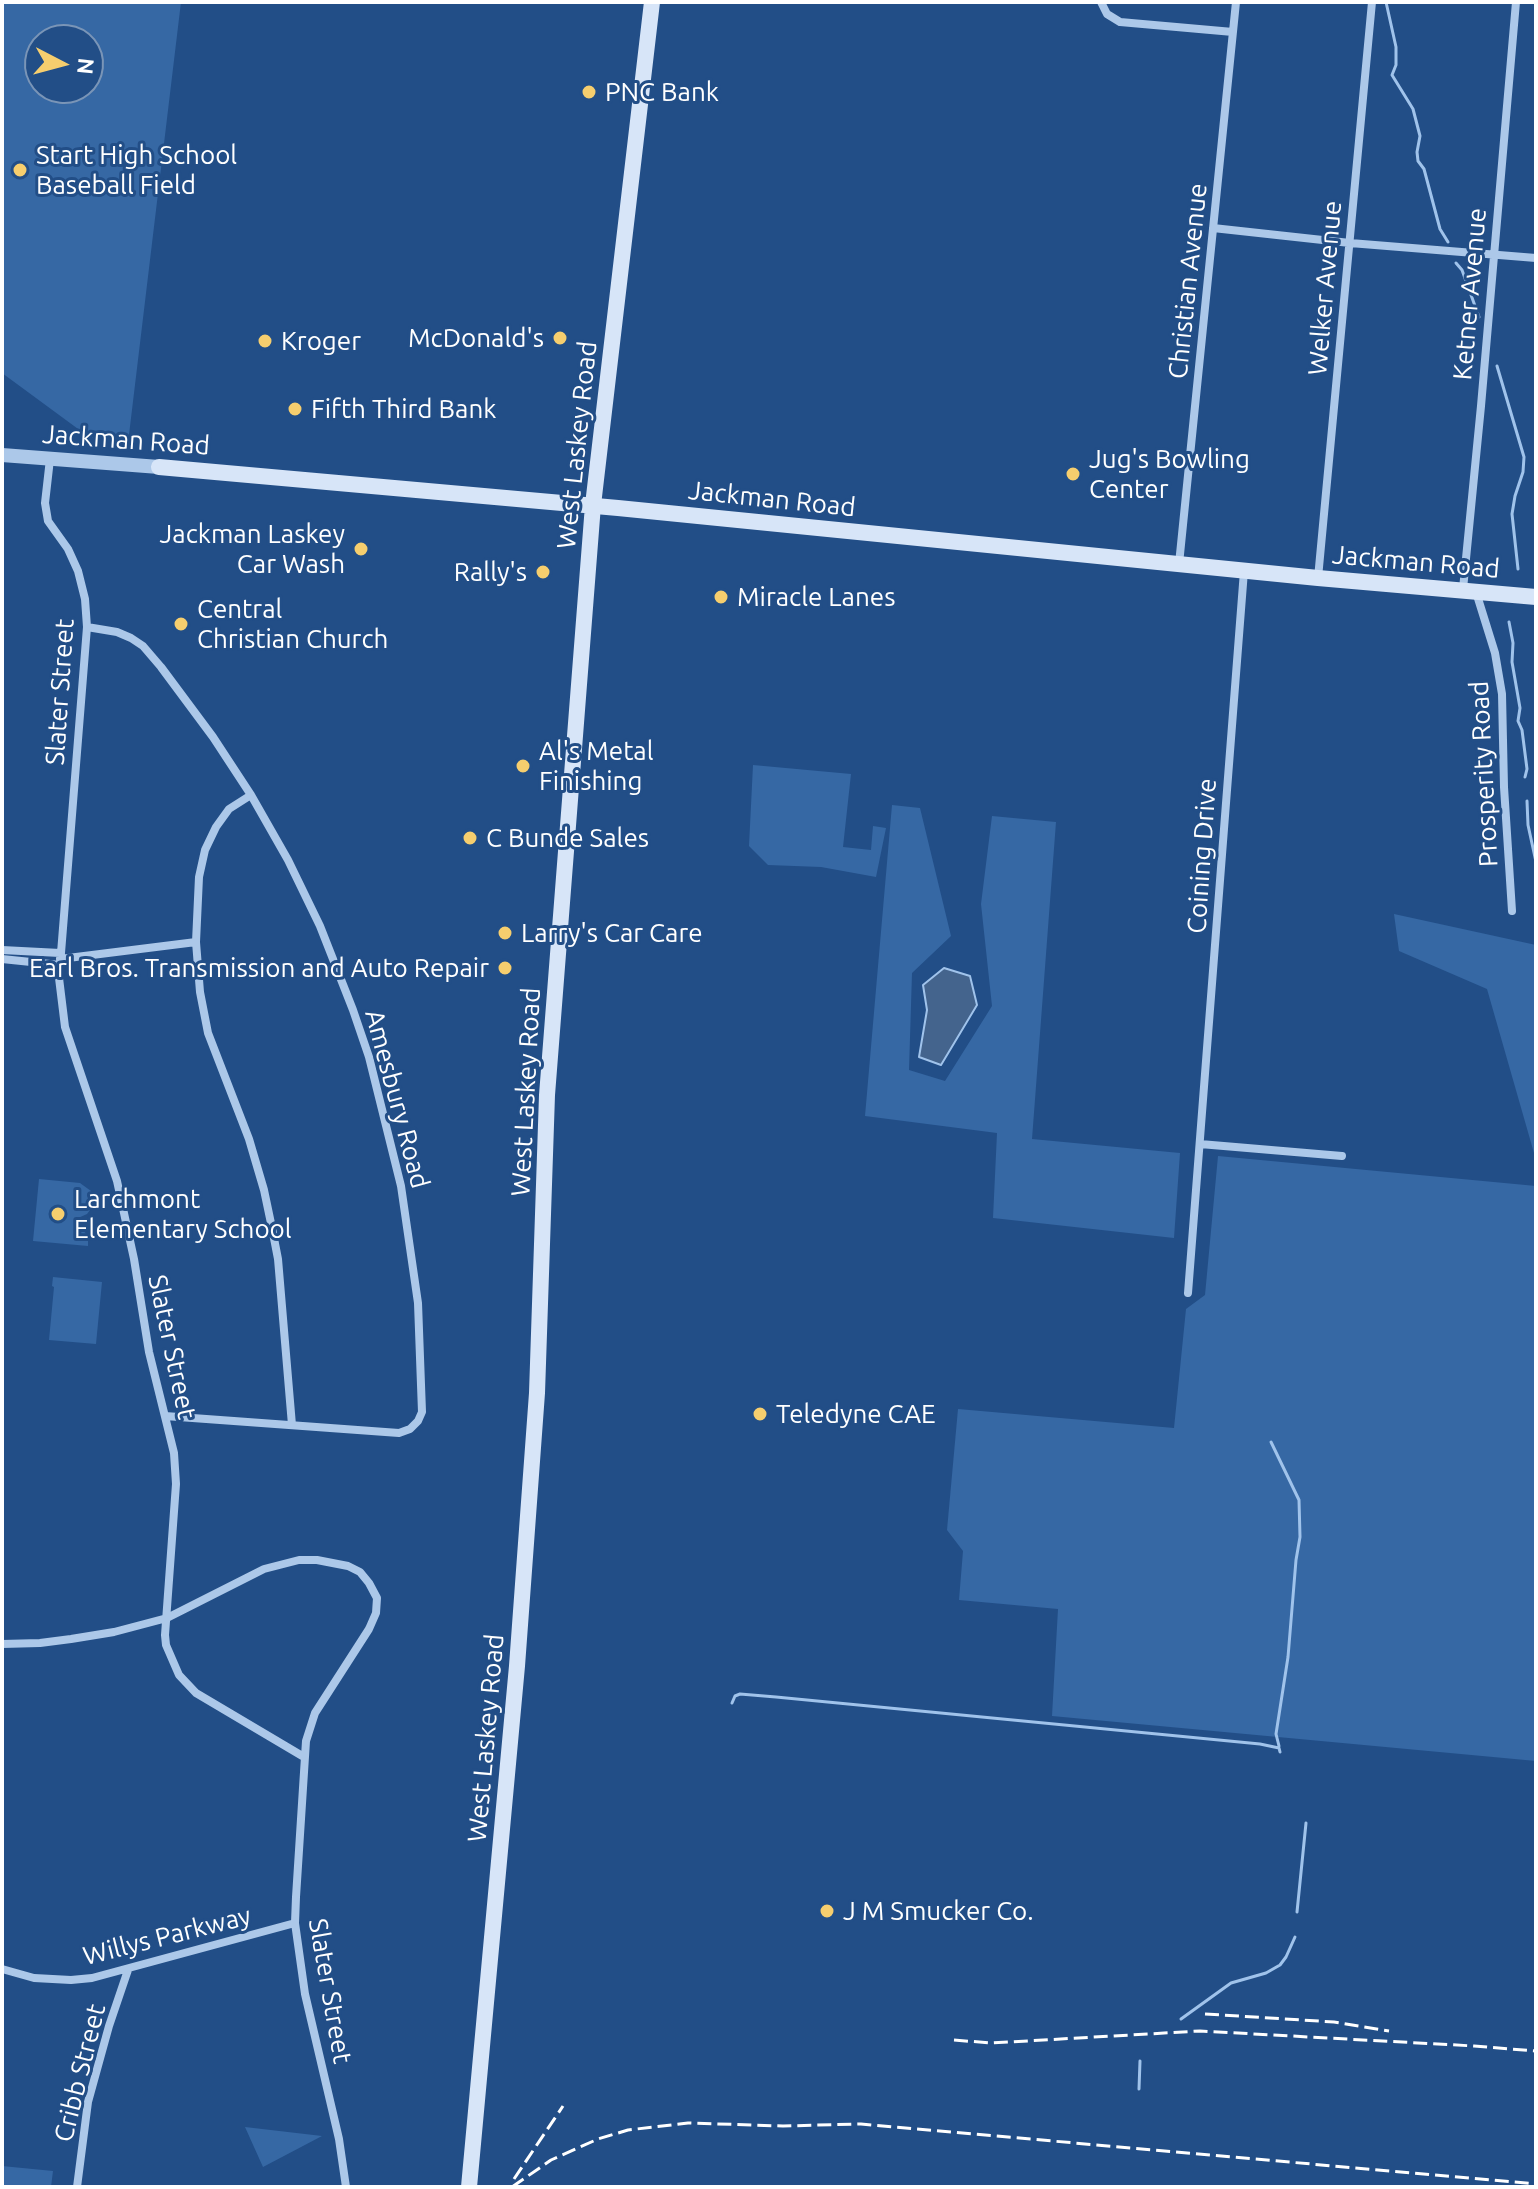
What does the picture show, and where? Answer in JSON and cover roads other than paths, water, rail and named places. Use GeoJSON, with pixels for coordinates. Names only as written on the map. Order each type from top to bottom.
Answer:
{"type":"FeatureCollection","features":[{"type":"Feature","properties":{"kind":"main road","name":"West Laskey Road"},"geometry":{"type":"LineString","coordinates":[[469,2187],[517,1666],[537,1393],[547,1095],[593,505],[652,2]]}},
{"type":"Feature","properties":{"kind":"main road","name":"Jackman Road"},"geometry":{"type":"LineString","coordinates":[[159,467],[593,505],[1536,597]]}},
{"type":"Feature","properties":{"kind":"street"},"geometry":{"type":"LineString","coordinates":[[1101,2],[1107,14],[1120,22],[1233,32]]}},
{"type":"Feature","properties":{"kind":"street","name":"Christian Avenue"},"geometry":{"type":"LineString","coordinates":[[1179,564],[1236,2]]}},
{"type":"Feature","properties":{"kind":"street","name":"Welker Avenue"},"geometry":{"type":"LineString","coordinates":[[1318,578],[1372,2]]}},
{"type":"Feature","properties":{"kind":"street","name":"Ketner Avenue"},"geometry":{"type":"LineString","coordinates":[[1469,590],[1493,254],[1516,2]]}},
{"type":"Feature","properties":{"kind":"street"},"geometry":{"type":"LineString","coordinates":[[1213,228],[1536,258]]}},
{"type":"Feature","properties":{"kind":"street","name":"Jackman Road"},"geometry":{"type":"LineString","coordinates":[[2,455],[159,467]]}},
{"type":"Feature","properties":{"kind":"street","name":"Slater Street"},"geometry":{"type":"LineString","coordinates":[[50,459],[45,503],[48,521],[68,549],[78,571],[85,599],[87,627],[59,978],[65,1027],[117,1181],[149,1352],[176,1468],[166,1645],[184,1683],[196,1693],[304,1757],[295,1923],[305,1994],[339,2139],[346,2187]]}},
{"type":"Feature","properties":{"kind":"street","name":"Coining Drive"},"geometry":{"type":"LineString","coordinates":[[1188,1293],[1244,570]]}},
{"type":"Feature","properties":{"kind":"street","name":"Prosperity Road"},"geometry":{"type":"LineString","coordinates":[[1469,590],[1495,653],[1502,694],[1512,911]]}},
{"type":"Feature","properties":{"kind":"street","name":"Amesbury Road"},"geometry":{"type":"LineString","coordinates":[[87,627],[117,632],[143,646],[179,690],[251,795],[288,860],[320,926],[365,1045],[401,1186],[418,1303],[422,1412],[410,1429],[399,1433],[165,1416]]}},
{"type":"Feature","properties":{"kind":"street"},"geometry":{"type":"LineString","coordinates":[[251,795],[229,809],[205,850],[199,877],[196,942],[200,992],[208,1033],[249,1139],[272,1228],[278,1259],[292,1425]]}},
{"type":"Feature","properties":{"kind":"street"},"geometry":{"type":"LineString","coordinates":[[2,959],[60,959],[196,942]]}},
{"type":"Feature","properties":{"kind":"street"},"geometry":{"type":"LineString","coordinates":[[2,950],[60,959]]}},
{"type":"Feature","properties":{"kind":"street"},"geometry":{"type":"LineString","coordinates":[[1200,1144],[1342,1156]]}},
{"type":"Feature","properties":{"kind":"street"},"geometry":{"type":"LineString","coordinates":[[2,1644],[71,1639],[167,1618],[279,1564],[299,1560],[334,1562],[354,1568],[365,1577],[377,1598],[376,1613],[315,1713],[304,1757]]}},
{"type":"Feature","properties":{"kind":"street","name":"Willys Parkway"},"geometry":{"type":"LineString","coordinates":[[2,1969],[34,1978],[92,1978],[295,1923]]}},
{"type":"Feature","properties":{"kind":"street","name":"Cribb Street"},"geometry":{"type":"LineString","coordinates":[[77,2187],[88,2102],[128,1970]]}},
{"type":"Feature","properties":{"kind":"waterway"},"geometry":{"type":"LineString","coordinates":[[1386,2],[1396,47],[1396,65],[1392,75],[1413,109],[1420,136],[1418,161],[1424,169],[1440,229],[1448,242]]}},
{"type":"Feature","properties":{"kind":"waterway"},"geometry":{"type":"LineString","coordinates":[[1456,263],[1462,270],[1479,317]]}},
{"type":"Feature","properties":{"kind":"waterway"},"geometry":{"type":"LineString","coordinates":[[1497,366],[1524,457],[1512,514],[1518,569]]}},
{"type":"Feature","properties":{"kind":"waterway"},"geometry":{"type":"LineString","coordinates":[[1509,622],[1520,708],[1518,721],[1527,769],[1525,777]]}},
{"type":"Feature","properties":{"kind":"waterway"},"geometry":{"type":"LineString","coordinates":[[1527,801],[1528,825],[1536,862]]}},
{"type":"Feature","properties":{"kind":"waterway"},"geometry":{"type":"LineString","coordinates":[[1271,1442],[1299,1500],[1300,1537],[1288,1657],[1276,1734],[1279,1746]]}},
{"type":"Feature","properties":{"kind":"waterway"},"geometry":{"type":"LineString","coordinates":[[732,1703],[735,1696],[740,1694],[776,1697],[1260,1744],[1279,1748],[1280,1752]]}},
{"type":"Feature","properties":{"kind":"waterway"},"geometry":{"type":"LineString","coordinates":[[1297,1912],[1306,1823]]}},
{"type":"Feature","properties":{"kind":"waterway"},"geometry":{"type":"LineString","coordinates":[[1181,2019],[1231,1983],[1266,1973],[1280,1965],[1295,1937]]}},
{"type":"Feature","properties":{"kind":"waterway"},"geometry":{"type":"LineString","coordinates":[[1139,2089],[1140,2061]]}},
{"type":"Feature","properties":{"kind":"railway"},"geometry":{"type":"LineString","coordinates":[[1205,2014],[1334,2022],[1389,2031]]}},
{"type":"Feature","properties":{"kind":"railway"},"geometry":{"type":"LineString","coordinates":[[954,2040],[991,2043],[1200,2031],[1536,2051]]}},
{"type":"Feature","properties":{"kind":"railway"},"geometry":{"type":"LineString","coordinates":[[514,2179],[563,2106]]}},
{"type":"Feature","properties":{"kind":"railway"},"geometry":{"type":"LineString","coordinates":[[512,2187],[551,2160],[598,2139],[628,2130],[688,2123],[783,2126],[861,2124],[1536,2184]]}},
{"type":"Feature","properties":{"kind":"place","name":"PNC Bank"},"geometry":{"type":"Point","coordinates":[589,92]}},
{"type":"Feature","properties":{"kind":"place","name":"Start High School Baseball Field"},"geometry":{"type":"Point","coordinates":[20,170]}},
{"type":"Feature","properties":{"kind":"place","name":"McDonald's"},"geometry":{"type":"Point","coordinates":[560,338]}},
{"type":"Feature","properties":{"kind":"place","name":"Kroger"},"geometry":{"type":"Point","coordinates":[265,341]}},
{"type":"Feature","properties":{"kind":"place","name":"Fifth Third Bank"},"geometry":{"type":"Point","coordinates":[295,409]}},
{"type":"Feature","properties":{"kind":"place","name":"Jug's Bowling Center"},"geometry":{"type":"Point","coordinates":[1073,474]}},
{"type":"Feature","properties":{"kind":"place","name":"Jackman Laskey Car Wash"},"geometry":{"type":"Point","coordinates":[361,549]}},
{"type":"Feature","properties":{"kind":"place","name":"Rally's"},"geometry":{"type":"Point","coordinates":[543,572]}},
{"type":"Feature","properties":{"kind":"place","name":"Miracle Lanes"},"geometry":{"type":"Point","coordinates":[721,597]}},
{"type":"Feature","properties":{"kind":"place","name":"Central Christian Church"},"geometry":{"type":"Point","coordinates":[181,624]}},
{"type":"Feature","properties":{"kind":"place","name":"Al's Metal Finishing"},"geometry":{"type":"Point","coordinates":[523,766]}},
{"type":"Feature","properties":{"kind":"place","name":"C Bunde Sales"},"geometry":{"type":"Point","coordinates":[470,838]}},
{"type":"Feature","properties":{"kind":"place","name":"Larry's Car Care"},"geometry":{"type":"Point","coordinates":[505,933]}},
{"type":"Feature","properties":{"kind":"place","name":"Earl Bros. Transmission and Auto Repair"},"geometry":{"type":"Point","coordinates":[505,968]}},
{"type":"Feature","properties":{"kind":"place","name":"Larchmont Elementary School"},"geometry":{"type":"Point","coordinates":[58,1214]}},
{"type":"Feature","properties":{"kind":"place","name":"Teledyne CAE"},"geometry":{"type":"Point","coordinates":[760,1414]}},
{"type":"Feature","properties":{"kind":"place","name":"J M Smucker Co."},"geometry":{"type":"Point","coordinates":[827,1911]}}]}
